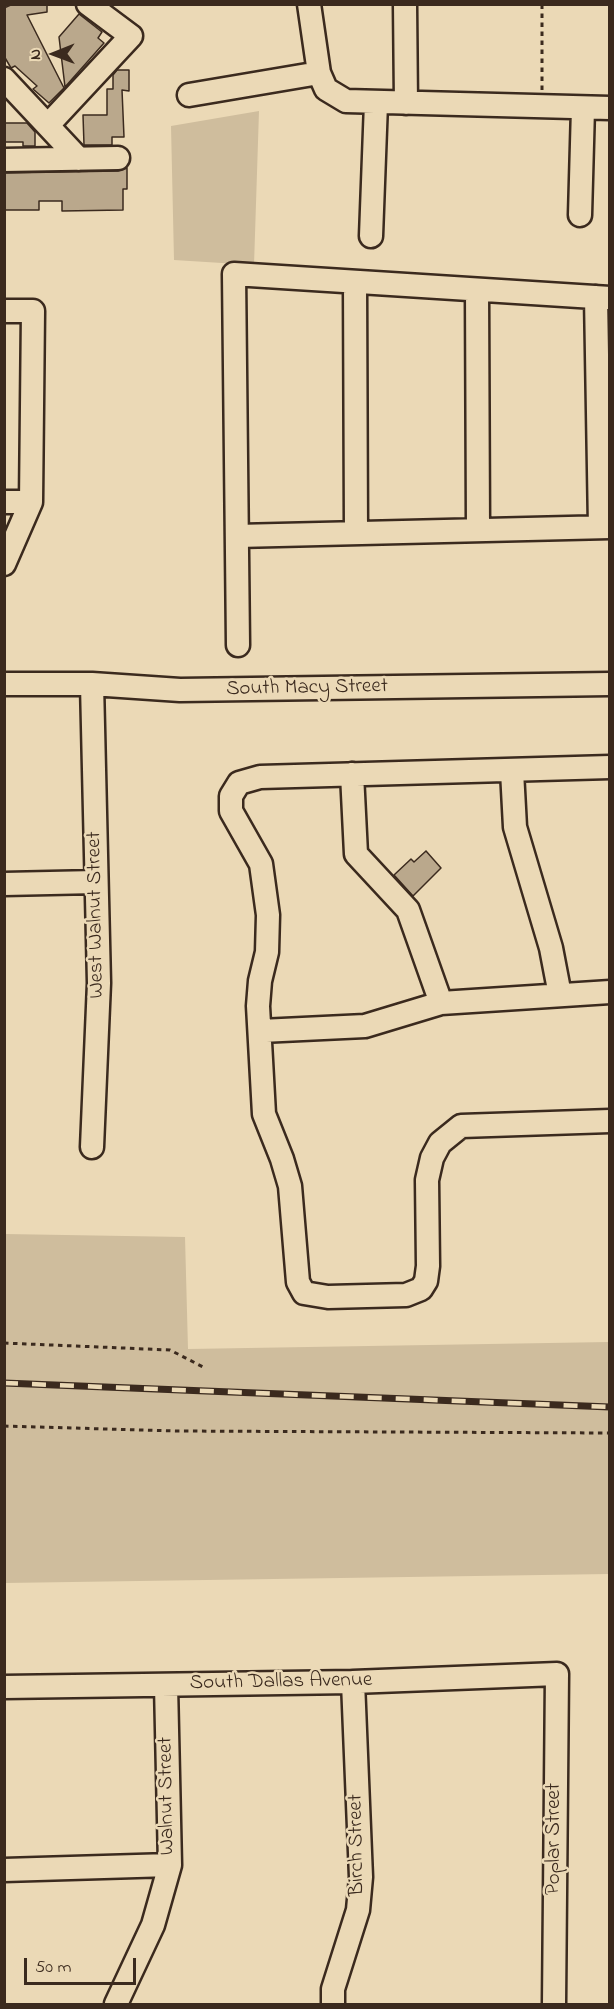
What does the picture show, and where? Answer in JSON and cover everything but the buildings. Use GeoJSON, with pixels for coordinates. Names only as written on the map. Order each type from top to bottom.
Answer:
{"type":"FeatureCollection","features":[{"type":"Feature","properties":{"kind":"street"},"geometry":{"type":"LineString","coordinates":[[49,124],[131,36],[88,4]]}},
{"type":"Feature","properties":{"kind":"street"},"geometry":{"type":"LineString","coordinates":[[309,4],[319,73],[326,89],[346,101],[609,108]]}},
{"type":"Feature","properties":{"kind":"street"},"geometry":{"type":"LineString","coordinates":[[405,4],[406,103]]}},
{"type":"Feature","properties":{"kind":"street"},"geometry":{"type":"LineString","coordinates":[[189,95],[319,73]]}},
{"type":"Feature","properties":{"kind":"street"},"geometry":{"type":"LineString","coordinates":[[4,79],[49,124],[79,159]]}},
{"type":"Feature","properties":{"kind":"street"},"geometry":{"type":"LineString","coordinates":[[371,236],[376,103]]}},
{"type":"Feature","properties":{"kind":"street"},"geometry":{"type":"LineString","coordinates":[[580,215],[583,108]]}},
{"type":"Feature","properties":{"kind":"street"},"geometry":{"type":"LineString","coordinates":[[4,160],[118,158]]}},
{"type":"Feature","properties":{"kind":"street"},"geometry":{"type":"LineString","coordinates":[[237,536],[605,527],[603,298],[234,274],[238,645]]}},
{"type":"Feature","properties":{"kind":"street"},"geometry":{"type":"LineString","coordinates":[[355,282],[356,533]]}},
{"type":"Feature","properties":{"kind":"street"},"geometry":{"type":"LineString","coordinates":[[477,290],[478,530]]}},
{"type":"Feature","properties":{"kind":"street"},"geometry":{"type":"LineString","coordinates":[[4,311],[33,311],[31,501],[4,564]]}},
{"type":"Feature","properties":{"kind":"street"},"geometry":{"type":"LineString","coordinates":[[4,502],[31,501]]}},
{"type":"Feature","properties":{"kind":"street","name":"South Macy Street"},"geometry":{"type":"LineString","coordinates":[[4,684],[92,684],[180,690],[609,684]]}},
{"type":"Feature","properties":{"kind":"street","name":"West Walnut Street"},"geometry":{"type":"LineString","coordinates":[[92,684],[99,983],[92,1147]]}},
{"type":"Feature","properties":{"kind":"street"},"geometry":{"type":"LineString","coordinates":[[609,767],[260,777],[239,783],[231,796],[231,811],[261,864],[268,915],[267,952],[260,981],[258,1006],[264,1114],[282,1158],[290,1186],[298,1282],[304,1293],[328,1297],[406,1295],[421,1289],[426,1281],[428,1266],[427,1180],[432,1158],[441,1143],[461,1126],[609,1121]]}},
{"type":"Feature","properties":{"kind":"street"},"geometry":{"type":"LineString","coordinates":[[512,771],[515,827],[548,938],[560,995]]}},
{"type":"Feature","properties":{"kind":"street"},"geometry":{"type":"LineString","coordinates":[[352,774],[356,854],[408,910],[441,1003]]}},
{"type":"Feature","properties":{"kind":"street"},"geometry":{"type":"LineString","coordinates":[[4,884],[96,882]]}},
{"type":"Feature","properties":{"kind":"street"},"geometry":{"type":"LineString","coordinates":[[261,1031],[365,1026],[441,1003],[609,992]]}},
{"type":"Feature","properties":{"kind":"street","name":"South Dallas Avenue"},"geometry":{"type":"LineString","coordinates":[[4,1687],[353,1682],[557,1674]]}},
{"type":"Feature","properties":{"kind":"street","name":"Poplar Street"},"geometry":{"type":"LineString","coordinates":[[555,2004],[557,1674]]}},
{"type":"Feature","properties":{"kind":"street","name":"Birch Street"},"geometry":{"type":"LineString","coordinates":[[333,2004],[333,1989],[358,1910],[361,1877],[353,1682]]}},
{"type":"Feature","properties":{"kind":"street","name":"Walnut Street"},"geometry":{"type":"LineString","coordinates":[[116,2004],[153,1925],[170,1865],[166,1685]]}},
{"type":"Feature","properties":{"kind":"street"},"geometry":{"type":"LineString","coordinates":[[4,1870],[170,1865]]}},
{"type":"Feature","properties":{"kind":"path"},"geometry":{"type":"LineString","coordinates":[[542,4],[542,106]]}},
{"type":"Feature","properties":{"kind":"path"},"geometry":{"type":"LineString","coordinates":[[4,1343],[170,1350],[205,1368]]}},
{"type":"Feature","properties":{"kind":"path"},"geometry":{"type":"LineString","coordinates":[[4,1426],[175,1431],[609,1433]]}},
{"type":"Feature","properties":{"kind":"shaded area"},"geometry":{"type":"Polygon","coordinates":[[[259,111],[254,265],[174,260],[171,126],[259,111]]]}},
{"type":"Feature","properties":{"kind":"shaded area"},"geometry":{"type":"Polygon","coordinates":[[[5,1234],[185,1237],[188,1349],[609,1342],[609,1574],[5,1583],[5,1234]]]}},
{"type":"Feature","properties":{"kind":"railway"},"geometry":{"type":"LineString","coordinates":[[4,1383],[610,1407]]}}]}
